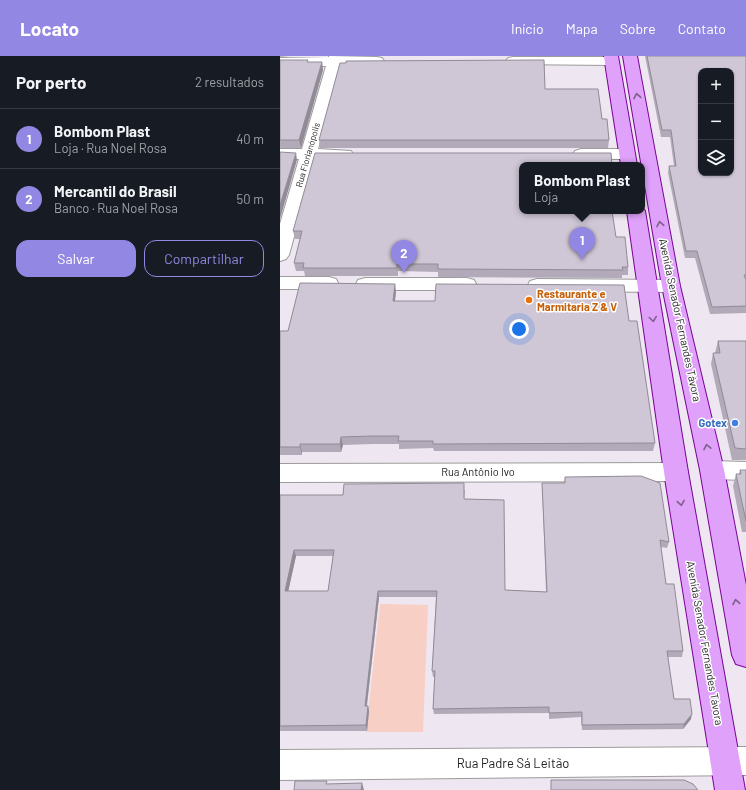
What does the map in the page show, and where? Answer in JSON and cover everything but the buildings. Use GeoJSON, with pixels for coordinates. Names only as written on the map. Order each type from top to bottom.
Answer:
{"type":"FeatureCollection","features":[{"type":"Feature","properties":{"kind":"main road"},"geometry":{"type":"LineString","coordinates":[[617,58],[628,159]]}},
{"type":"Feature","properties":{"kind":"main road","name":"Avenida Senador Fernandes Távora"},"geometry":{"type":"LineString","coordinates":[[617,58],[642,162]]}},
{"type":"Feature","properties":{"kind":"main road","name":"Avenida Senador Fernandes Távora"},"geometry":{"type":"LineString","coordinates":[[645,176],[712,470],[746,655]]}},
{"type":"Feature","properties":{"kind":"main road","name":"Avenida Senador Fernandes Távora"},"geometry":{"type":"LineString","coordinates":[[636,214],[676,472],[736,761],[730,790]]}},
{"type":"Feature","properties":{"kind":"street"},"geometry":{"type":"LineString","coordinates":[[501,61],[617,58]]}},
{"type":"Feature","properties":{"kind":"street"},"geometry":{"type":"LineString","coordinates":[[280,62],[335,59],[390,61]]}},
{"type":"Feature","properties":{"kind":"street","name":"Rua Florianópolis"},"geometry":{"type":"LineString","coordinates":[[280,255],[335,59]]}},
{"type":"Feature","properties":{"kind":"street"},"geometry":{"type":"LineString","coordinates":[[280,154],[356,154]]}},
{"type":"Feature","properties":{"kind":"street"},"geometry":{"type":"LineString","coordinates":[[564,154],[628,159]]}},
{"type":"Feature","properties":{"kind":"street"},"geometry":{"type":"LineString","coordinates":[[280,283],[484,284]]}},
{"type":"Feature","properties":{"kind":"street"},"geometry":{"type":"LineString","coordinates":[[516,285],[671,286]]}},
{"type":"Feature","properties":{"kind":"street"},"geometry":{"type":"LineString","coordinates":[[712,470],[746,471]]}},
{"type":"Feature","properties":{"kind":"street","name":"Rua Antônio Ivo"},"geometry":{"type":"LineString","coordinates":[[280,473],[676,472]]}},
{"type":"Feature","properties":{"kind":"street","name":"Rua Padre Sá Leitão"},"geometry":{"type":"LineString","coordinates":[[280,765],[736,761]]}},
{"type":"Feature","properties":{"kind":"shaded area"},"geometry":{"type":"Polygon","coordinates":[[[380,604],[428,605],[423,732],[366,732],[380,604]]]}},
{"type":"Feature","properties":{"kind":"place","name":"Bombom Plast"},"geometry":{"type":"Point","coordinates":[582,260]}},
{"type":"Feature","properties":{"kind":"place","name":"Mercantil do Brasil"},"geometry":{"type":"Point","coordinates":[404,273]}},
{"type":"Feature","properties":{"kind":"place","name":"Restaurante e Marmitaria Z & V"},"geometry":{"type":"Point","coordinates":[529,300]}},
{"type":"Feature","properties":{"kind":"place","name":"Gotex"},"geometry":{"type":"Point","coordinates":[735,423]}}]}
